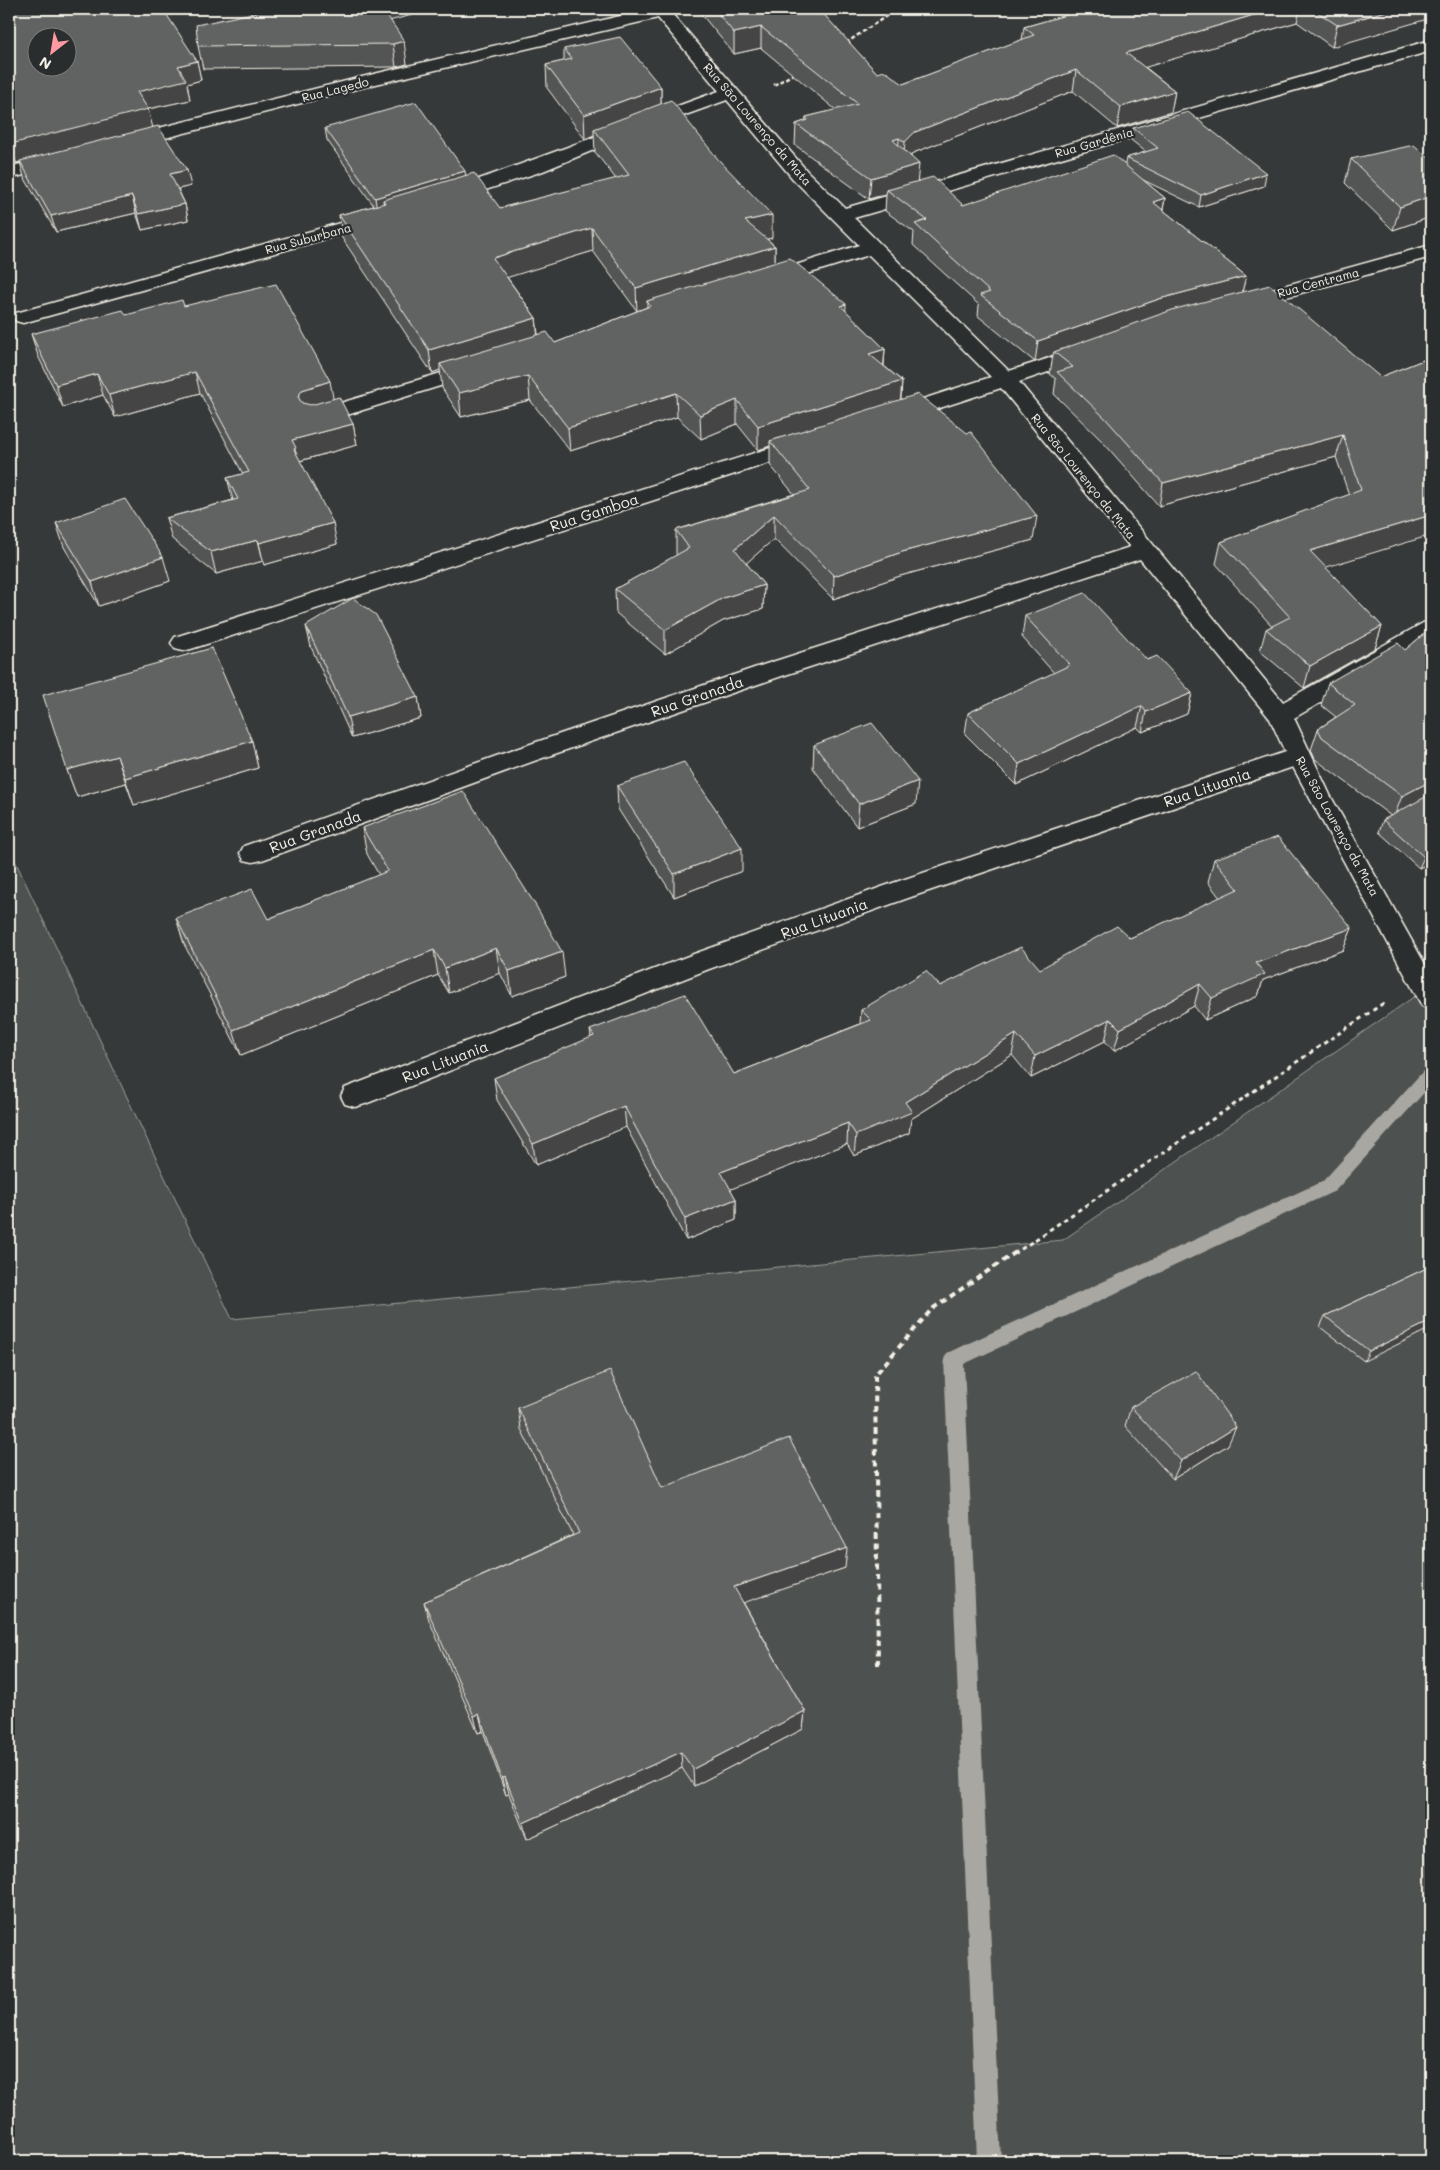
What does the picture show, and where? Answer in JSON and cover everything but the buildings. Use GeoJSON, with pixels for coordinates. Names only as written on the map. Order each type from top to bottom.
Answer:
{"type":"FeatureCollection","features":[{"type":"Feature","properties":{"kind":"street","name":"Rua São Lourenço da Mata"},"geometry":{"type":"LineString","coordinates":[[665,10],[800,175],[843,215],[1006,380],[1280,715],[1318,795],[1431,999]]}},
{"type":"Feature","properties":{"kind":"street","name":"Rua Lagedo"},"geometry":{"type":"LineString","coordinates":[[107,147],[665,10]]}},
{"type":"Feature","properties":{"kind":"street","name":"Rua Gardênia"},"geometry":{"type":"LineString","coordinates":[[843,215],[1431,45]]}},
{"type":"Feature","properties":{"kind":"street"},"geometry":{"type":"LineString","coordinates":[[426,203],[536,167],[623,131],[736,98]]}},
{"type":"Feature","properties":{"kind":"street"},"geometry":{"type":"LineString","coordinates":[[9,173],[70,156]]}},
{"type":"Feature","properties":{"kind":"street","name":"Rua Suburbana"},"geometry":{"type":"LineString","coordinates":[[23,317],[398,212]]}},
{"type":"Feature","properties":{"kind":"street"},"geometry":{"type":"LineString","coordinates":[[751,285],[874,247]]}},
{"type":"Feature","properties":{"kind":"street","name":"Rua Centrama"},"geometry":{"type":"LineString","coordinates":[[1227,308],[1431,251]]}},
{"type":"Feature","properties":{"kind":"street"},"geometry":{"type":"LineString","coordinates":[[874,422],[1006,380],[1107,345]]}},
{"type":"Feature","properties":{"kind":"street"},"geometry":{"type":"LineString","coordinates":[[315,418],[495,363]]}},
{"type":"Feature","properties":{"kind":"street","name":"Rua Gamboa"},"geometry":{"type":"LineString","coordinates":[[183,643],[826,438]]}},
{"type":"Feature","properties":{"kind":"street","name":"Rua Granada"},"geometry":{"type":"LineString","coordinates":[[253,853],[525,755],[746,680],[1144,550]]}},
{"type":"Feature","properties":{"kind":"street"},"geometry":{"type":"LineString","coordinates":[[1280,715],[1431,629]]}},
{"type":"Feature","properties":{"kind":"street","name":"Rua Lituania"},"geometry":{"type":"LineString","coordinates":[[355,1096],[700,962],[902,890],[1299,756]]}},
{"type":"Feature","properties":{"kind":"path"},"geometry":{"type":"LineString","coordinates":[[844,44],[897,9]]}},
{"type":"Feature","properties":{"kind":"path"},"geometry":{"type":"LineString","coordinates":[[736,98],[801,69]]}},
{"type":"Feature","properties":{"kind":"path"},"geometry":{"type":"LineString","coordinates":[[878,1665],[875,1375],[932,1309],[1420,978]]}},
{"type":"Feature","properties":{"kind":"shaded area"},"geometry":{"type":"Polygon","coordinates":[[[9,848],[232,1319],[1063,1240],[1431,985],[1431,2161],[9,2161],[9,848]]]}},
{"type":"Feature","properties":{"kind":"waterway"},"geometry":{"type":"LineString","coordinates":[[989,2161],[954,1359],[1329,1186],[1431,1074]]}}]}
